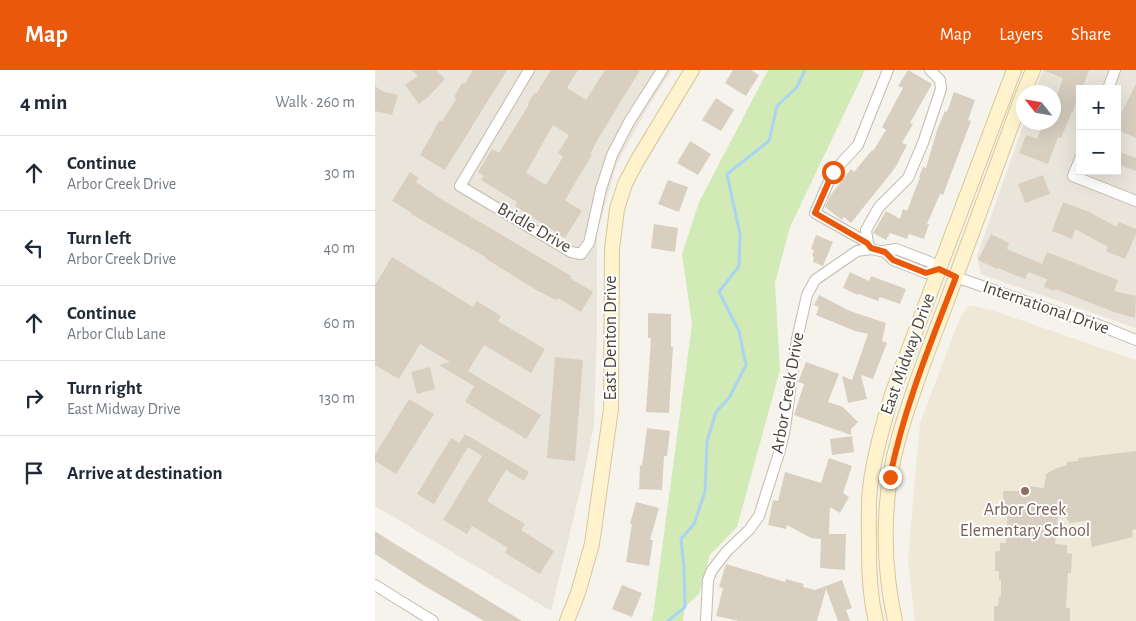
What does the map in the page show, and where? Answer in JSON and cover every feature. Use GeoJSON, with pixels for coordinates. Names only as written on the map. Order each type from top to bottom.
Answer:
{"type":"FeatureCollection","features":[{"type":"Feature","properties":{"kind":"main road","name":"East Denton Drive"},"geometry":{"type":"LineString","coordinates":[[567,621],[578,594],[592,544],[611,409],[611,249],[617,209],[625,184],[637,161],[692,70]]}},
{"type":"Feature","properties":{"kind":"main road","name":"East Midway Drive"},"geometry":{"type":"LineString","coordinates":[[876,621],[869,567],[871,487],[879,439],[891,394],[1014,70]]}},
{"type":"Feature","properties":{"kind":"main road","name":"East Midway Drive"},"geometry":{"type":"LineString","coordinates":[[1027,85],[1033,70]]}},
{"type":"Feature","properties":{"kind":"main road","name":"East Midway Drive"},"geometry":{"type":"LineString","coordinates":[[895,621],[887,574],[886,518],[890,477],[898,438],[916,381],[1016,115]]}},
{"type":"Feature","properties":{"kind":"main road"},"geometry":{"type":"LineString","coordinates":[[939,269],[956,277]]}},
{"type":"Feature","properties":{"kind":"street","name":"Bridle Drive"},"geometry":{"type":"LineString","coordinates":[[529,70],[460,186],[571,252],[581,254],[589,243],[601,189],[612,155],[629,122],[662,70]]}},
{"type":"Feature","properties":{"kind":"street"},"geometry":{"type":"LineString","coordinates":[[888,70],[858,145],[833,172],[815,213],[869,246],[885,252],[896,249],[930,262],[939,269]]}},
{"type":"Feature","properties":{"kind":"street"},"geometry":{"type":"LineString","coordinates":[[869,246],[866,230],[879,207],[908,178],[923,143],[941,89],[941,80],[930,70]]}},
{"type":"Feature","properties":{"kind":"street"},"geometry":{"type":"LineString","coordinates":[[1109,85],[1115,70]]}},
{"type":"Feature","properties":{"kind":"street"},"geometry":{"type":"LineString","coordinates":[[1076,169],[1073,176],[1136,201]]}},
{"type":"Feature","properties":{"kind":"street","name":"Arbor Creek Drive"},"geometry":{"type":"LineString","coordinates":[[706,621],[709,580],[712,570],[727,551],[749,530],[759,516],[780,450],[785,428],[797,339],[807,295],[815,280],[857,251],[869,246]]}},
{"type":"Feature","properties":{"kind":"street","name":"International Drive"},"geometry":{"type":"LineString","coordinates":[[956,277],[1062,314],[1097,324],[1136,340]]}},
{"type":"Feature","properties":{"kind":"street"},"geometry":{"type":"LineString","coordinates":[[375,585],[433,621]]}},
{"type":"Feature","properties":{"kind":"shaded area"},"geometry":{"type":"Polygon","coordinates":[[[375,70],[672,70],[649,105],[616,166],[597,233],[597,330],[594,425],[551,611],[375,506],[375,70]]]}},
{"type":"Feature","properties":{"kind":"shaded area"},"geometry":{"type":"Polygon","coordinates":[[[1043,70],[1136,70],[1136,328],[981,274],[977,256],[1022,130],[1061,130],[1061,85],[1038,85],[1043,70]]]}},
{"type":"Feature","properties":{"kind":"shaded area","name":"Arbor Creek Elementary School"},"geometry":{"type":"Polygon","coordinates":[[[969,305],[991,310],[1136,360],[1136,621],[915,621],[908,559],[920,423],[960,318],[969,305]]]}},
{"type":"Feature","properties":{"kind":"green space"},"geometry":{"type":"Polygon","coordinates":[[[768,70],[865,70],[790,227],[775,283],[780,370],[737,527],[710,555],[699,594],[685,607],[683,621],[651,621],[692,324],[682,254],[699,202],[768,70]]]}},
{"type":"Feature","properties":{"kind":"building"},"geometry":{"type":"Polygon","coordinates":[[[411,70],[436,70],[445,79],[419,104],[405,85],[418,76],[411,70]]]}},
{"type":"Feature","properties":{"kind":"building"},"geometry":{"type":"Polygon","coordinates":[[[473,70],[507,70],[445,170],[420,155],[440,120],[442,122],[456,99],[454,97],[462,83],[465,84],[473,70]]]}},
{"type":"Feature","properties":{"kind":"building"},"geometry":{"type":"Polygon","coordinates":[[[551,70],[578,70],[567,88],[586,100],[605,70],[640,70],[601,134],[590,154],[592,155],[565,200],[582,211],[565,238],[515,206],[517,202],[481,180],[484,176],[478,172],[492,149],[499,153],[534,93],[536,94],[551,70]],[[553,125],[526,173],[546,185],[563,157],[558,153],[569,135],[553,125]]]}},
{"type":"Feature","properties":{"kind":"building"},"geometry":{"type":"Polygon","coordinates":[[[733,70],[751,70],[759,75],[746,96],[725,83],[733,70]]]}},
{"type":"Feature","properties":{"kind":"building"},"geometry":{"type":"Polygon","coordinates":[[[908,70],[932,84],[910,123],[913,124],[902,143],[907,145],[895,168],[851,223],[844,217],[842,220],[825,207],[830,196],[851,169],[854,172],[873,151],[886,130],[882,127],[903,88],[898,86],[908,70]]]}},
{"type":"Feature","properties":{"kind":"building"},"geometry":{"type":"Polygon","coordinates":[[[1043,70],[1089,70],[1083,85],[1076,85],[1076,102],[1073,112],[1061,138],[1058,137],[1048,164],[1019,153],[1026,135],[1037,139],[1041,130],[1061,130],[1061,85],[1063,78],[1043,70]]]}},
{"type":"Feature","properties":{"kind":"building"},"geometry":{"type":"Polygon","coordinates":[[[1136,84],[1136,138],[1121,132],[1121,114],[1136,84]]]}},
{"type":"Feature","properties":{"kind":"building"},"geometry":{"type":"Polygon","coordinates":[[[375,86],[382,91],[398,95],[392,115],[375,111],[375,86]]]}},
{"type":"Feature","properties":{"kind":"building"},"geometry":{"type":"Polygon","coordinates":[[[954,92],[975,100],[968,120],[971,121],[943,195],[940,194],[927,224],[929,224],[924,239],[909,234],[907,239],[890,233],[886,240],[873,233],[886,211],[900,219],[903,209],[907,211],[923,167],[926,168],[937,130],[945,111],[947,112],[954,92]]]}},
{"type":"Feature","properties":{"kind":"building"},"geometry":{"type":"Polygon","coordinates":[[[716,98],[734,110],[721,131],[702,120],[716,98]]]}},
{"type":"Feature","properties":{"kind":"building"},"geometry":{"type":"Polygon","coordinates":[[[690,141],[711,154],[698,175],[677,163],[690,141]]]}},
{"type":"Feature","properties":{"kind":"building"},"geometry":{"type":"Polygon","coordinates":[[[1121,152],[1136,158],[1136,171],[1121,165],[1121,152]]]}},
{"type":"Feature","properties":{"kind":"building"},"geometry":{"type":"Polygon","coordinates":[[[410,172],[419,178],[416,182],[441,199],[571,276],[570,278],[593,292],[581,312],[558,298],[556,300],[538,291],[392,201],[410,172]]]}},
{"type":"Feature","properties":{"kind":"building"},"geometry":{"type":"Polygon","coordinates":[[[1043,175],[1050,194],[1025,203],[1018,184],[1043,175]]]}},
{"type":"Feature","properties":{"kind":"building"},"geometry":{"type":"Polygon","coordinates":[[[668,180],[688,187],[679,212],[658,204],[668,180]]]}},
{"type":"Feature","properties":{"kind":"building"},"geometry":{"type":"Polygon","coordinates":[[[1063,202],[1089,212],[1117,227],[1119,222],[1136,229],[1136,234],[1125,259],[1106,251],[1108,247],[1075,229],[1072,239],[1052,231],[1063,202]]]}},
{"type":"Feature","properties":{"kind":"building"},"geometry":{"type":"Polygon","coordinates":[[[654,224],[678,228],[675,252],[651,248],[654,224]]]}},
{"type":"Feature","properties":{"kind":"building"},"geometry":{"type":"Polygon","coordinates":[[[991,234],[1009,243],[1007,249],[1042,264],[1047,252],[1118,280],[1114,291],[1136,296],[1135,318],[1114,312],[1055,289],[1055,291],[1044,287],[1047,279],[1028,272],[1025,279],[978,260],[991,234]]]}},
{"type":"Feature","properties":{"kind":"building"},"geometry":{"type":"Polygon","coordinates":[[[816,235],[833,242],[823,266],[813,262],[814,250],[811,249],[816,235]]]}},
{"type":"Feature","properties":{"kind":"building"},"geometry":{"type":"Polygon","coordinates":[[[392,257],[473,307],[477,301],[501,316],[498,321],[545,349],[531,373],[484,345],[468,371],[541,415],[526,439],[465,402],[474,386],[439,365],[450,362],[420,344],[399,379],[375,365],[375,285],[392,257]]]}},
{"type":"Feature","properties":{"kind":"building"},"geometry":{"type":"Polygon","coordinates":[[[850,272],[869,281],[871,276],[906,289],[900,304],[880,297],[878,301],[843,288],[850,272]]]}},
{"type":"Feature","properties":{"kind":"building"},"geometry":{"type":"Polygon","coordinates":[[[819,295],[850,311],[886,323],[882,341],[887,343],[873,379],[861,375],[867,399],[848,403],[842,376],[852,380],[868,334],[855,331],[816,315],[819,307],[814,305],[819,295]]]}},
{"type":"Feature","properties":{"kind":"building"},"geometry":{"type":"Polygon","coordinates":[[[648,313],[671,314],[671,347],[673,347],[669,413],[646,412],[651,338],[648,338],[648,313]]]}},
{"type":"Feature","properties":{"kind":"building"},"geometry":{"type":"Polygon","coordinates":[[[555,357],[583,360],[575,461],[547,458],[555,357]]]}},
{"type":"Feature","properties":{"kind":"building"},"geometry":{"type":"Polygon","coordinates":[[[806,362],[839,374],[828,402],[843,407],[858,422],[851,429],[851,435],[794,415],[804,384],[798,382],[806,362]]]}},
{"type":"Feature","properties":{"kind":"building"},"geometry":{"type":"Polygon","coordinates":[[[430,367],[435,389],[417,394],[411,372],[430,367]]]}},
{"type":"Feature","properties":{"kind":"building"},"geometry":{"type":"Polygon","coordinates":[[[409,399],[434,414],[396,474],[375,461],[375,455],[409,399]]]}},
{"type":"Feature","properties":{"kind":"building"},"geometry":{"type":"Polygon","coordinates":[[[647,428],[670,431],[667,456],[664,456],[662,490],[639,489],[640,465],[642,466],[647,428]]]}},
{"type":"Feature","properties":{"kind":"building"},"geometry":{"type":"Polygon","coordinates":[[[465,434],[529,472],[524,481],[506,470],[487,501],[525,524],[521,530],[554,551],[540,574],[505,553],[508,548],[472,526],[467,534],[443,520],[482,456],[468,447],[434,504],[417,494],[451,438],[459,443],[465,434]]]}},
{"type":"Feature","properties":{"kind":"building"},"geometry":{"type":"Polygon","coordinates":[[[852,436],[854,452],[832,455],[830,439],[852,436]]]}},
{"type":"Feature","properties":{"kind":"building"},"geometry":{"type":"Polygon","coordinates":[[[1136,451],[1136,529],[1132,530],[1133,537],[1092,547],[1090,537],[1087,537],[1085,521],[1070,523],[1059,508],[1055,544],[1067,545],[1067,553],[1072,554],[1071,573],[1068,573],[1066,608],[1070,608],[1070,621],[994,621],[994,606],[998,606],[999,597],[1001,597],[999,571],[995,571],[995,552],[1000,551],[1000,543],[1006,543],[1008,507],[1003,507],[1003,491],[1027,491],[1028,486],[1044,488],[1046,474],[1067,465],[1067,462],[1078,461],[1078,458],[1136,451]]]}},
{"type":"Feature","properties":{"kind":"building"},"geometry":{"type":"Polygon","coordinates":[[[829,458],[852,466],[843,493],[849,497],[840,513],[830,507],[829,534],[846,534],[845,570],[820,568],[821,539],[811,538],[787,525],[786,529],[768,525],[773,500],[778,501],[785,472],[821,483],[829,458]]]}},
{"type":"Feature","properties":{"kind":"building"},"geometry":{"type":"Polygon","coordinates":[[[636,502],[659,508],[650,540],[653,540],[649,566],[626,562],[632,524],[630,524],[636,502]]]}},
{"type":"Feature","properties":{"kind":"building"},"geometry":{"type":"Polygon","coordinates":[[[375,531],[522,621],[484,621],[423,585],[375,554],[375,531]]]}},
{"type":"Feature","properties":{"kind":"building"},"geometry":{"type":"Polygon","coordinates":[[[726,564],[785,582],[786,579],[804,584],[803,587],[815,590],[842,580],[852,608],[846,610],[850,621],[838,621],[826,589],[817,621],[739,621],[716,616],[723,588],[719,587],[726,564]]]}},
{"type":"Feature","properties":{"kind":"building"},"geometry":{"type":"Polygon","coordinates":[[[622,585],[642,593],[632,617],[612,609],[622,585]]]}},
{"type":"Feature","properties":{"kind":"waterway"},"geometry":{"type":"LineString","coordinates":[[668,621],[685,607],[681,539],[694,524],[705,492],[707,441],[716,412],[729,398],[746,365],[739,331],[719,292],[739,266],[740,234],[727,174],[769,141],[777,106],[797,87],[805,70]]}},
{"type":"Feature","properties":{"kind":"place","name":"Arbor Creek Elementary School"},"geometry":{"type":"Point","coordinates":[1025,491]}},
{"type":"Feature","properties":{"kind":"route"},"geometry":{"type":"LineString","coordinates":[[833,172],[815,213],[867,243],[871,248],[885,252],[893,260],[926,273],[939,269],[956,277],[916,381],[898,438],[890,477]]}}]}
